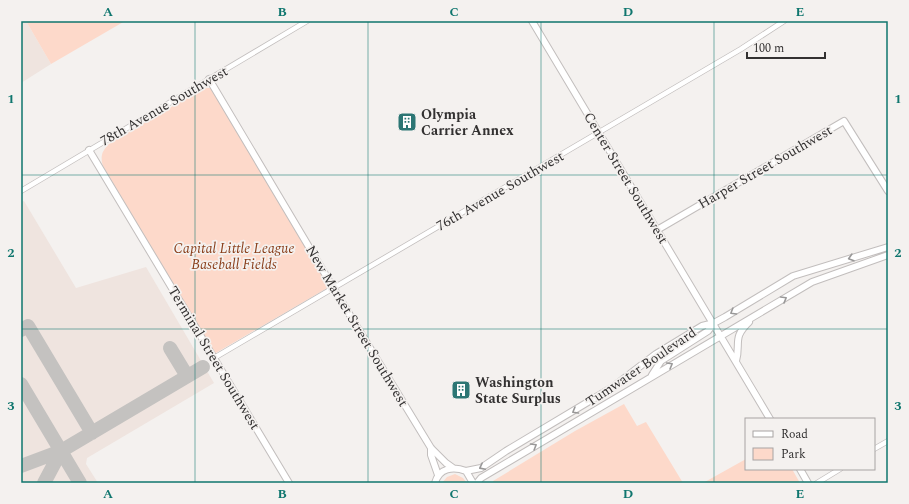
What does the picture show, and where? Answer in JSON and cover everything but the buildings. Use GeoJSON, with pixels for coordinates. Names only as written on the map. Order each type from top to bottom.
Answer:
{"type":"FeatureCollection","features":[{"type":"Feature","properties":{"kind":"street","name":"78th Avenue Southwest"},"geometry":{"type":"LineString","coordinates":[[21,190],[307,21]]}},
{"type":"Feature","properties":{"kind":"street","name":"Center Street Southwest"},"geometry":{"type":"LineString","coordinates":[[532,21],[769,418]]}},
{"type":"Feature","properties":{"kind":"street","name":"76th Avenue Southwest"},"geometry":{"type":"LineString","coordinates":[[214,358],[742,49],[784,21]]}},
{"type":"Feature","properties":{"kind":"street","name":"New Market Street Southwest"},"geometry":{"type":"LineString","coordinates":[[209,79],[431,448],[453,468]]}},
{"type":"Feature","properties":{"kind":"street","name":"Harper Street Southwest"},"geometry":{"type":"LineString","coordinates":[[657,230],[844,121],[888,191]]}},
{"type":"Feature","properties":{"kind":"street","name":"Terminal Street Southwest"},"geometry":{"type":"LineString","coordinates":[[89,150],[289,483]]}},
{"type":"Feature","properties":{"kind":"street","name":"Tumwater Boulevard"},"geometry":{"type":"LineString","coordinates":[[466,471],[481,468],[506,451],[613,387],[656,354],[702,326],[714,323],[793,276],[888,247]]}},
{"type":"Feature","properties":{"kind":"street","name":"Tumwater Boulevard"},"geometry":{"type":"LineString","coordinates":[[477,483],[485,475],[812,282],[888,255]]}},
{"type":"Feature","properties":{"kind":"street"},"geometry":{"type":"LineString","coordinates":[[736,361],[738,353],[738,338],[741,330],[749,323],[750,319]]}},
{"type":"Feature","properties":{"kind":"street"},"geometry":{"type":"LineString","coordinates":[[651,377],[661,360],[708,331],[714,323]]}},
{"type":"Feature","properties":{"kind":"street"},"geometry":{"type":"LineString","coordinates":[[875,448],[888,441]]}},
{"type":"Feature","properties":{"kind":"street","name":"New Market Street Southwest"},"geometry":{"type":"LineString","coordinates":[[431,448],[431,455],[438,475]]}},
{"type":"Feature","properties":{"kind":"street"},"geometry":{"type":"LineString","coordinates":[[435,483],[438,475],[447,469],[453,468],[466,471],[473,483]]}},
{"type":"Feature","properties":{"kind":"street"},"geometry":{"type":"LineString","coordinates":[[801,470],[808,483]]}},
{"type":"Feature","properties":{"kind":"street"},"geometry":{"type":"LineString","coordinates":[[817,483],[838,470]]}},
{"type":"Feature","properties":{"kind":"shaded area"},"geometry":{"type":"Polygon","coordinates":[[[21,21],[26,21],[51,64],[21,83],[21,21]]]}},
{"type":"Feature","properties":{"kind":"shaded area"},"geometry":{"type":"Polygon","coordinates":[[[24,201],[76,288],[146,267],[214,383],[87,458],[86,464],[98,483],[21,483],[21,202],[24,201]]]}},
{"type":"Feature","properties":{"kind":"green space"},"geometry":{"type":"Polygon","coordinates":[[[26,21],[125,21],[51,64],[26,21]]]}},
{"type":"Feature","properties":{"kind":"green space","name":"Capital Little League Baseball Fields"},"geometry":{"type":"Polygon","coordinates":[[[203,88],[211,88],[329,287],[214,354],[103,166],[102,159],[103,151],[109,144],[203,88]]]}},
{"type":"Feature","properties":{"kind":"green space"},"geometry":{"type":"Polygon","coordinates":[[[624,404],[637,426],[646,422],[683,483],[493,483],[493,481],[575,431],[624,404]]]}},
{"type":"Feature","properties":{"kind":"green space"},"geometry":{"type":"Polygon","coordinates":[[[745,460],[745,470],[793,470],[800,483],[703,483],[745,460]]]}},
{"type":"Feature","properties":{"kind":"green space"},"geometry":{"type":"Polygon","coordinates":[[[455,474],[463,478],[467,483],[442,483],[447,477],[455,474]]]}},
{"type":"Feature","properties":{"kind":"taxiway"},"geometry":{"type":"LineString","coordinates":[[21,330],[28,326],[92,433]]}},
{"type":"Feature","properties":{"kind":"taxiway"},"geometry":{"type":"LineString","coordinates":[[170,348],[187,376]]}},
{"type":"Feature","properties":{"kind":"taxiway"},"geometry":{"type":"LineString","coordinates":[[21,466],[61,451],[203,367]]}},
{"type":"Feature","properties":{"kind":"taxiway"},"geometry":{"type":"LineString","coordinates":[[21,384],[80,483]]}},
{"type":"Feature","properties":{"kind":"taxiway"},"geometry":{"type":"LineString","coordinates":[[44,483],[61,451]]}},
{"type":"Feature","properties":{"kind":"place","name":"Olympia Carrier Annex"},"geometry":{"type":"Point","coordinates":[407,122]}},
{"type":"Feature","properties":{"kind":"place","name":"Washington State Surplus"},"geometry":{"type":"Point","coordinates":[461,390]}}]}
